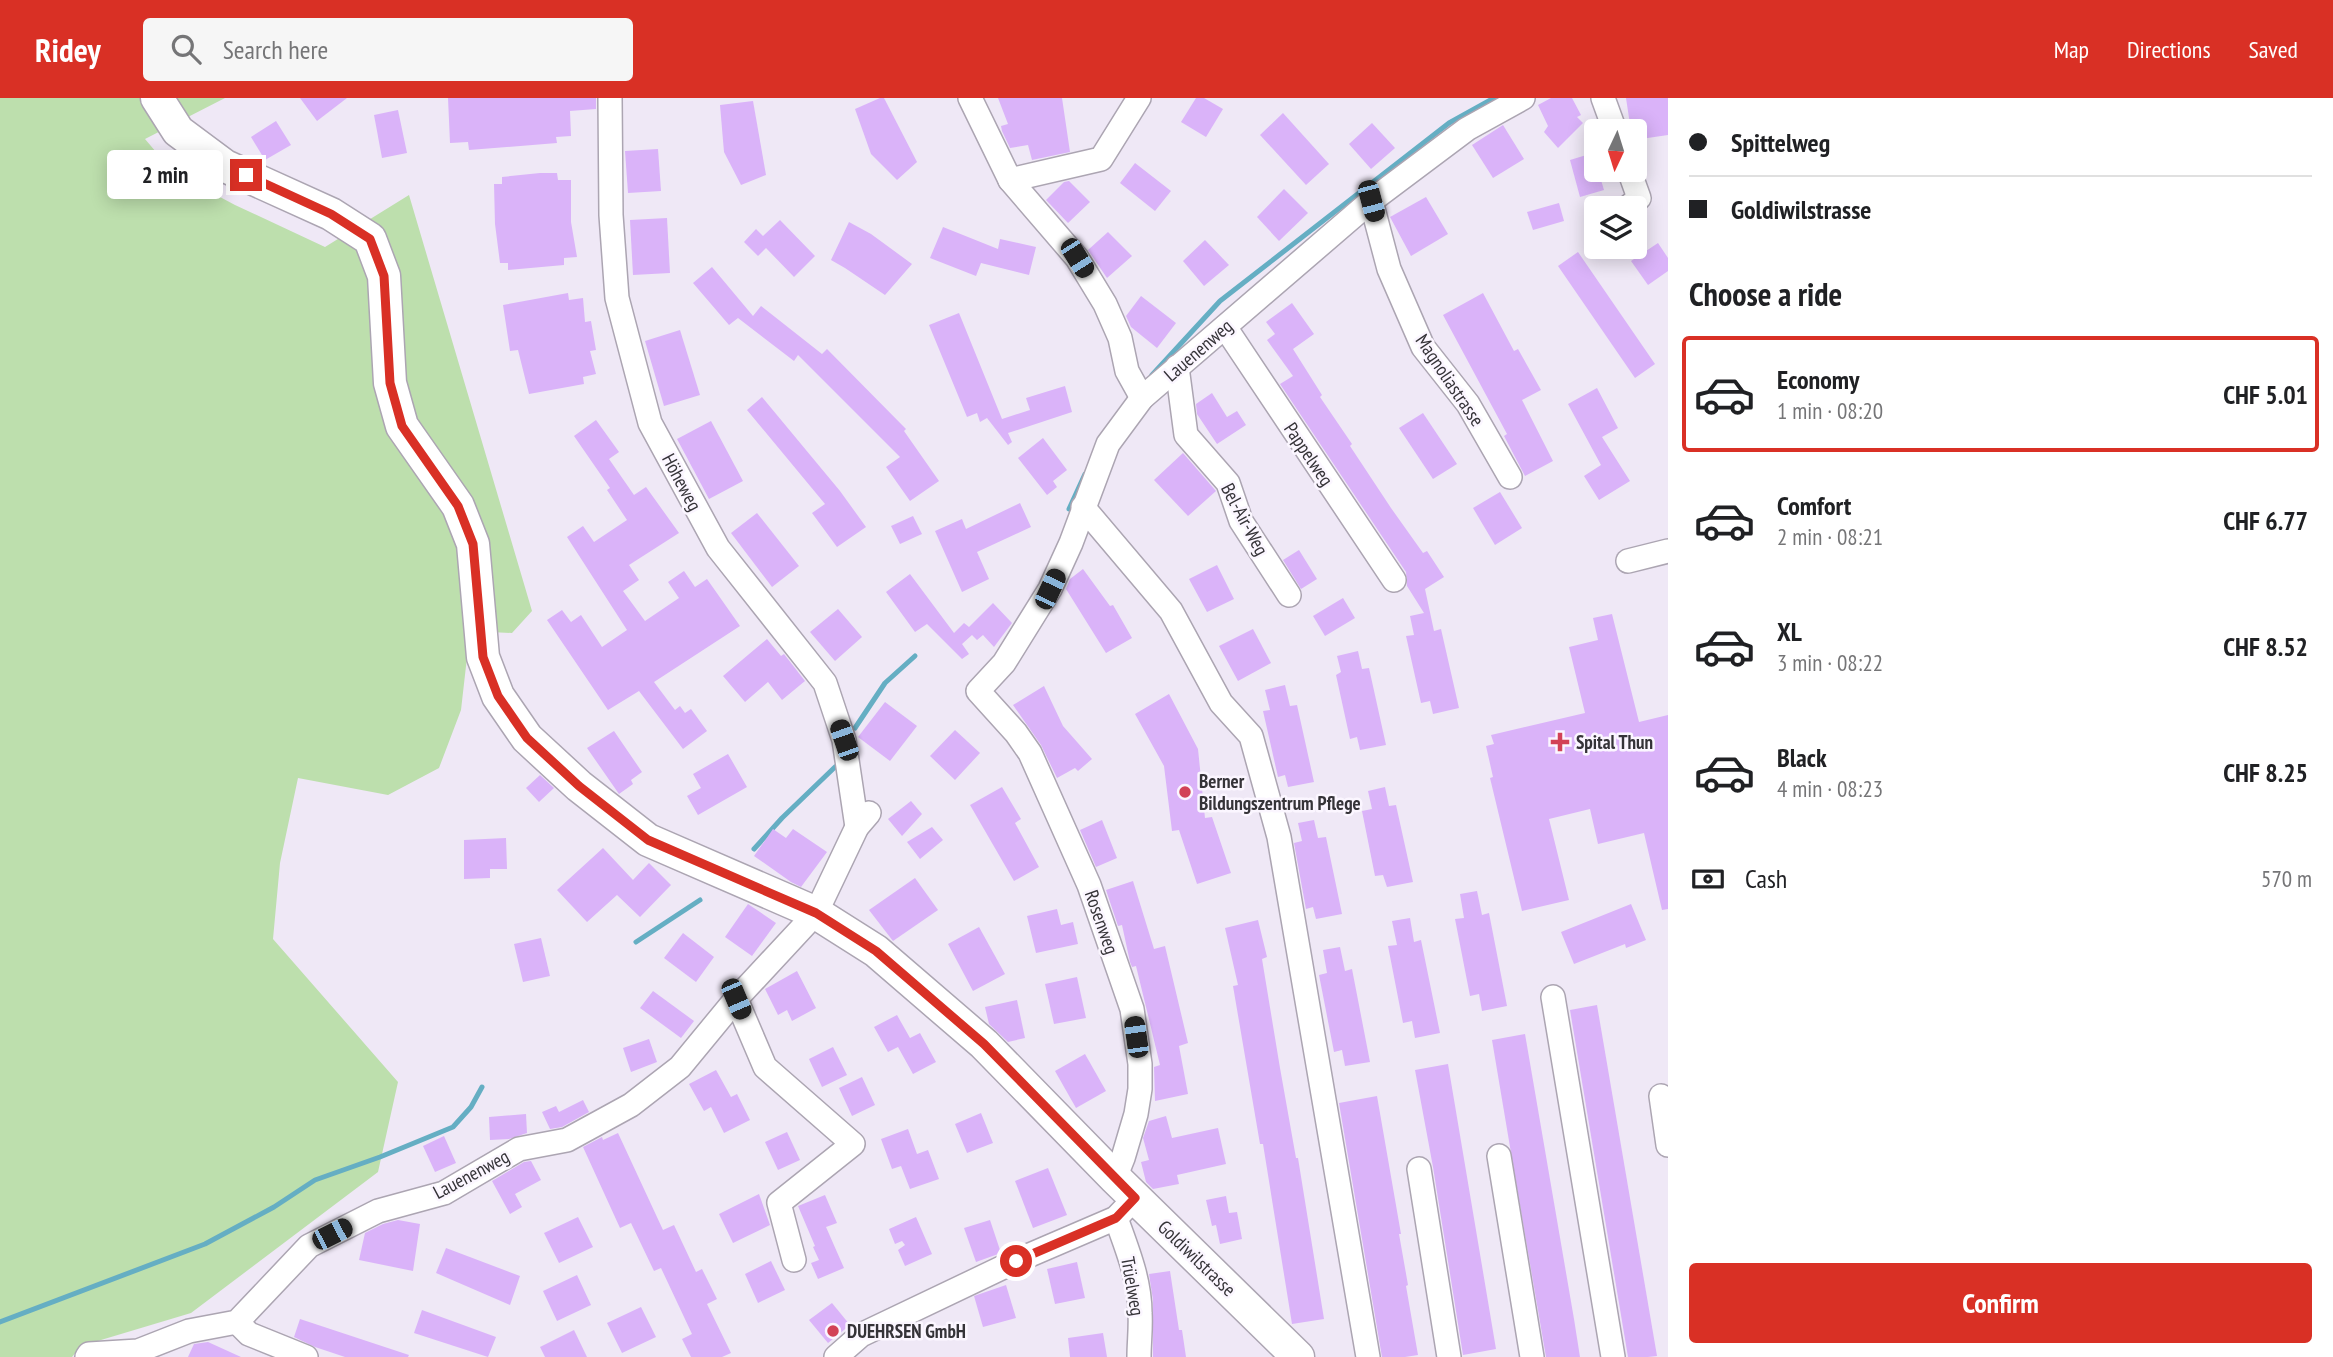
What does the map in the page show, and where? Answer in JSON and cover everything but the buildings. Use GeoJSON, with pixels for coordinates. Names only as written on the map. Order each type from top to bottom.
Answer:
{"type":"FeatureCollection","features":[{"type":"Feature","properties":{"kind":"street","name":"Goldiwilstrasse"},"geometry":{"type":"LineString","coordinates":[[157,98],[178,131],[225,166],[331,214],[370,239],[384,276],[390,383],[402,426],[458,506],[473,544],[483,657],[498,696],[527,738],[579,786],[648,840],[816,913],[876,951],[984,1044],[1122,1198],[1298,1357]]}},
{"type":"Feature","properties":{"kind":"street","name":"Höheweg"},"geometry":{"type":"LineString","coordinates":[[610,98],[611,215],[617,298],[650,423],[718,548],[825,683],[844,740],[863,820]]}},
{"type":"Feature","properties":{"kind":"street"},"geometry":{"type":"LineString","coordinates":[[970,98],[1010,180],[1077,258],[1105,304],[1120,338],[1126,371],[1142,398]]}},
{"type":"Feature","properties":{"kind":"street"},"geometry":{"type":"LineString","coordinates":[[1010,180],[1101,159],[1139,98]]}},
{"type":"Feature","properties":{"kind":"street","name":"Lauenenweg"},"geometry":{"type":"LineString","coordinates":[[978,691],[1004,663],[1050,589],[1071,543],[1108,444],[1142,398],[1371,201],[1467,129],[1523,98]]}},
{"type":"Feature","properties":{"kind":"street"},"geometry":{"type":"LineString","coordinates":[[1604,98],[1611,119]]}},
{"type":"Feature","properties":{"kind":"street","name":"Magnoliastrasse"},"geometry":{"type":"LineString","coordinates":[[1371,201],[1389,269],[1423,348],[1468,404],[1510,477]]}},
{"type":"Feature","properties":{"kind":"street","name":"Pappelweg"},"geometry":{"type":"LineString","coordinates":[[1225,327],[1394,580]]}},
{"type":"Feature","properties":{"kind":"street","name":"Bel-Air-Weg"},"geometry":{"type":"LineString","coordinates":[[1177,367],[1186,435],[1228,483],[1241,521],[1289,596]]}},
{"type":"Feature","properties":{"kind":"street"},"geometry":{"type":"LineString","coordinates":[[1083,507],[1171,611],[1221,703],[1251,736],[1279,836],[1368,1357]]}},
{"type":"Feature","properties":{"kind":"street"},"geometry":{"type":"LineString","coordinates":[[1628,561],[1668,551]]}},
{"type":"Feature","properties":{"kind":"street","name":"Rosenweg"},"geometry":{"type":"LineString","coordinates":[[978,691],[1016,733],[1030,754],[1089,885],[1132,1009],[1140,1064],[1140,1089],[1122,1198]]}},
{"type":"Feature","properties":{"kind":"street","name":"Lauenenweg"},"geometry":{"type":"LineString","coordinates":[[237,1322],[309,1246],[378,1211],[444,1193],[519,1149],[567,1140],[631,1105],[680,1067],[736,999],[816,913],[863,820]]}},
{"type":"Feature","properties":{"kind":"street"},"geometry":{"type":"LineString","coordinates":[[1553,997],[1612,1357]]}},
{"type":"Feature","properties":{"kind":"street"},"geometry":{"type":"LineString","coordinates":[[736,999],[765,1066],[853,1144],[779,1203],[794,1260]]}},
{"type":"Feature","properties":{"kind":"street"},"geometry":{"type":"LineString","coordinates":[[1661,1096],[1668,1145]]}},
{"type":"Feature","properties":{"kind":"street"},"geometry":{"type":"LineString","coordinates":[[1499,1156],[1532,1357]]}},
{"type":"Feature","properties":{"kind":"street"},"geometry":{"type":"LineString","coordinates":[[1419,1169],[1449,1357]]}},
{"type":"Feature","properties":{"kind":"street"},"geometry":{"type":"LineString","coordinates":[[836,1357],[861,1335],[1016,1261],[1122,1198]]}},
{"type":"Feature","properties":{"kind":"street","name":"Trüelweg"},"geometry":{"type":"LineString","coordinates":[[1122,1198],[1138,1288],[1139,1357]]}},
{"type":"Feature","properties":{"kind":"street"},"geometry":{"type":"LineString","coordinates":[[87,1357],[89,1354],[138,1351],[188,1331],[237,1322],[249,1334],[306,1357]]}},
{"type":"Feature","properties":{"kind":"green space"},"geometry":{"type":"Polygon","coordinates":[[[0,98],[225,98],[145,139],[173,172],[235,205],[325,247],[409,195],[532,611],[512,633],[470,631],[461,710],[439,768],[388,795],[298,778],[280,863],[273,939],[398,1082],[378,1172],[191,1313],[81,1346],[72,1357],[0,1357],[0,98]]]}},
{"type":"Feature","properties":{"kind":"waterway"},"geometry":{"type":"LineString","coordinates":[[1152,375],[1220,301],[1449,123],[1494,98]]}},
{"type":"Feature","properties":{"kind":"waterway"},"geometry":{"type":"LineString","coordinates":[[1069,509],[1085,474]]}},
{"type":"Feature","properties":{"kind":"waterway"},"geometry":{"type":"LineString","coordinates":[[855,728],[885,683],[915,656]]}},
{"type":"Feature","properties":{"kind":"waterway"},"geometry":{"type":"LineString","coordinates":[[754,849],[835,767]]}},
{"type":"Feature","properties":{"kind":"waterway"},"geometry":{"type":"LineString","coordinates":[[636,942],[700,900]]}},
{"type":"Feature","properties":{"kind":"waterway"},"geometry":{"type":"LineString","coordinates":[[0,1322],[205,1244],[274,1207],[315,1180],[453,1127],[471,1107],[482,1087]]}},
{"type":"Feature","properties":{"kind":"place","name":"Spital Thun"},"geometry":{"type":"Point","coordinates":[1560,742]}},
{"type":"Feature","properties":{"kind":"place","name":"Berner Bildungszentrum Pflege"},"geometry":{"type":"Point","coordinates":[1185,792]}},
{"type":"Feature","properties":{"kind":"place","name":"DUEHRSEN GmbH"},"geometry":{"type":"Point","coordinates":[833,1331]}},
{"type":"Feature","properties":{"kind":"route"},"geometry":{"type":"LineString","coordinates":[[246,175],[331,214],[370,239],[384,276],[390,383],[402,426],[458,506],[473,544],[483,657],[498,696],[527,738],[579,786],[648,840],[816,913],[876,951],[984,1044],[1135,1198],[1116,1218],[1101,1226],[1016,1261]]}}]}
